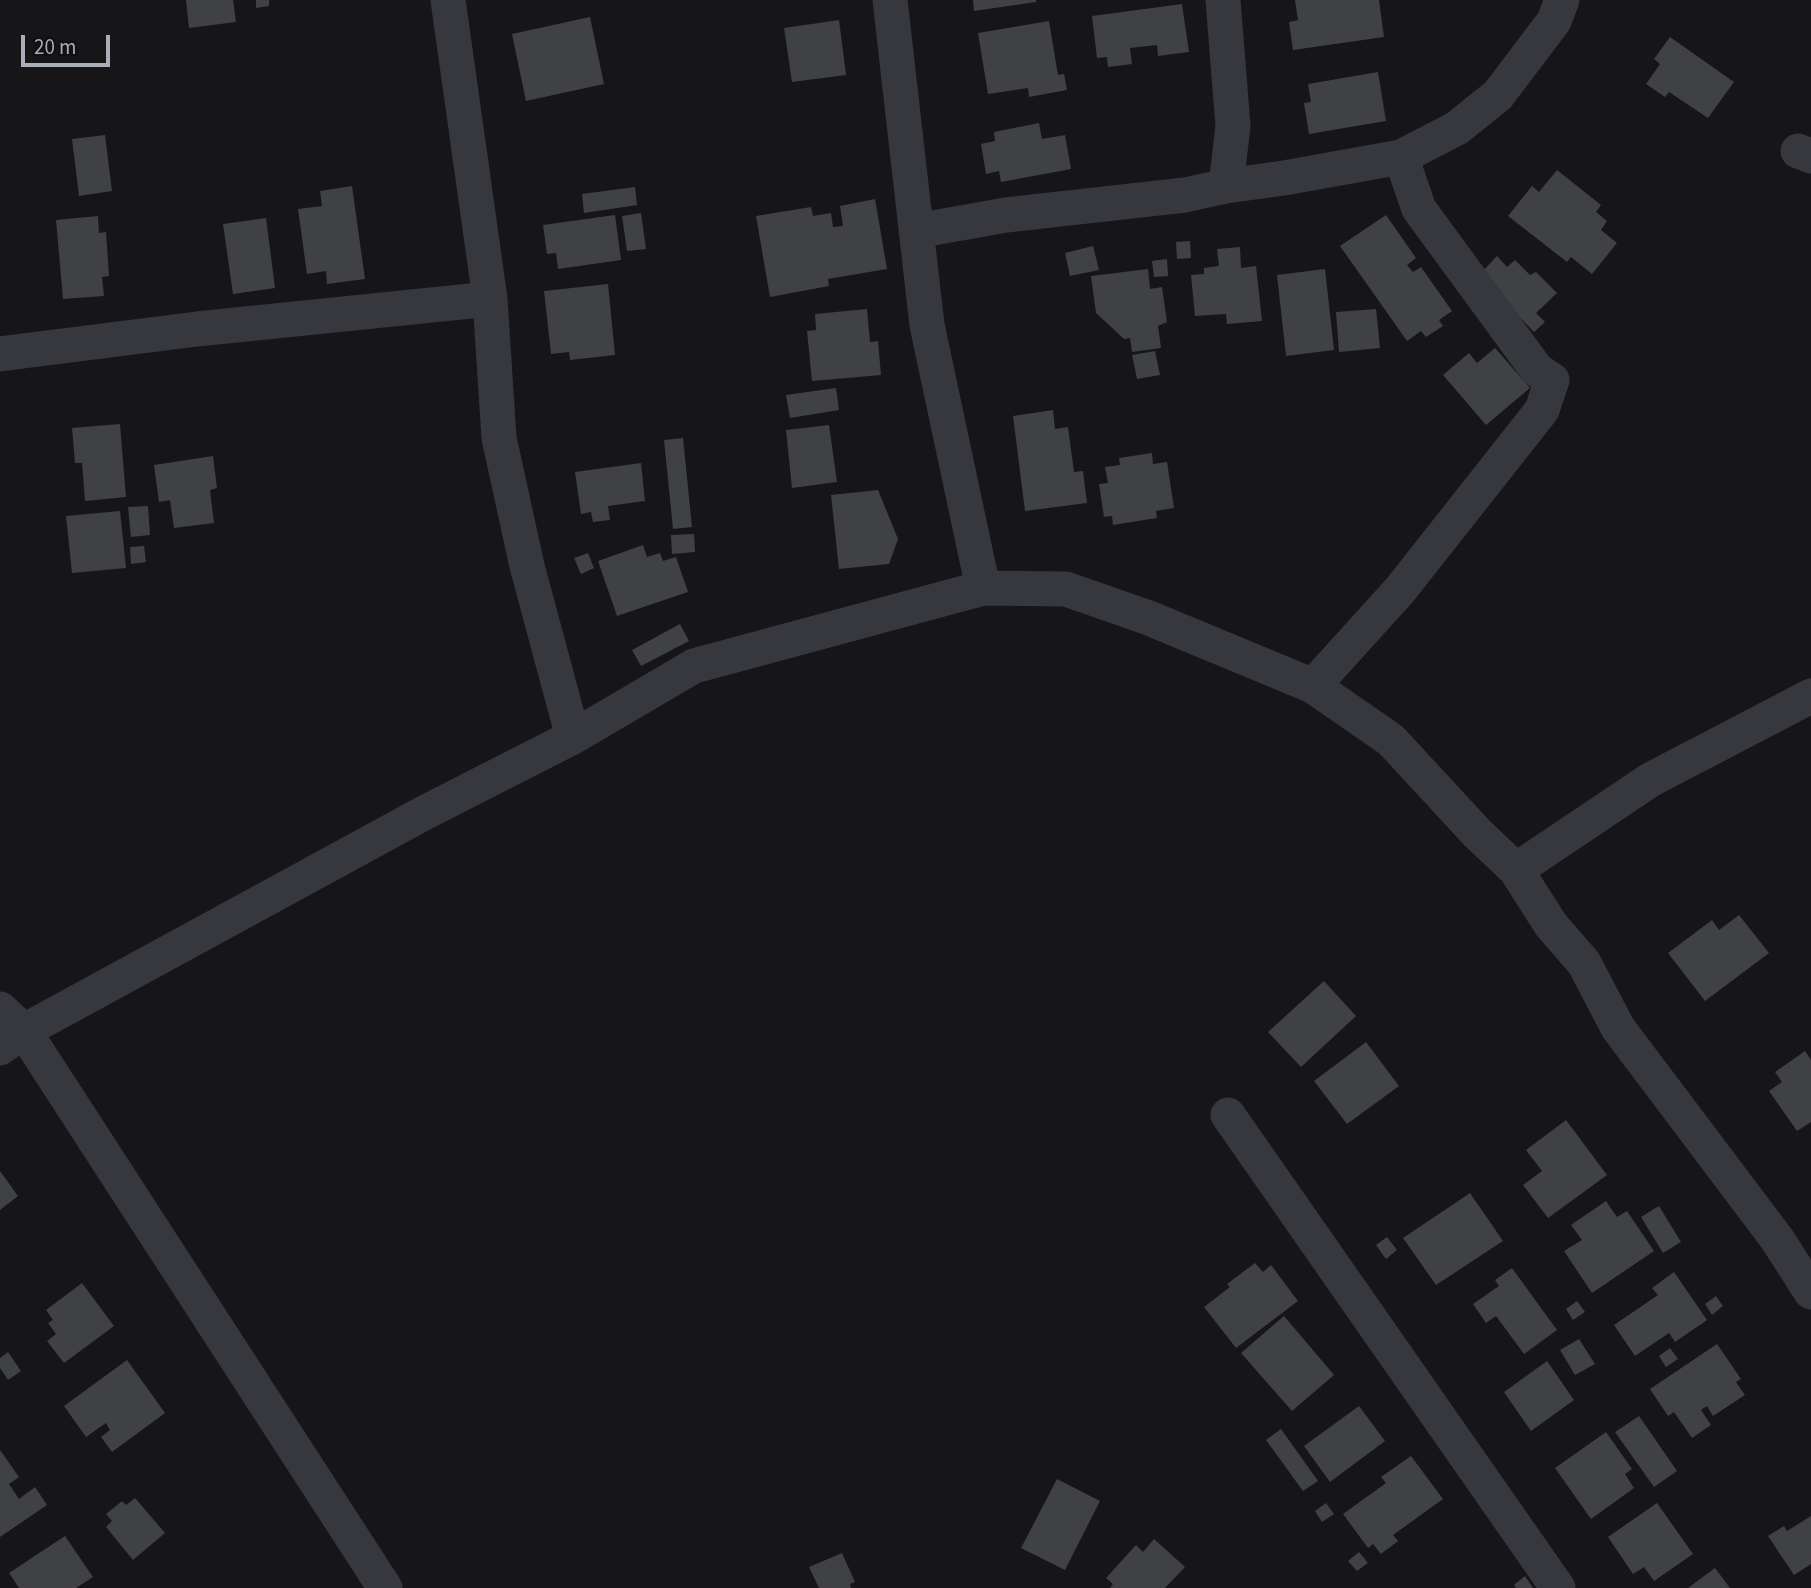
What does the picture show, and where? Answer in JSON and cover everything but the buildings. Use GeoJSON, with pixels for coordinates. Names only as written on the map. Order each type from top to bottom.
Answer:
{"type":"FeatureCollection","features":[{"type":"Feature","properties":{"kind":"street"},"geometry":{"type":"LineString","coordinates":[[448,0],[491,299],[499,438],[527,566],[573,737]]}},
{"type":"Feature","properties":{"kind":"street"},"geometry":{"type":"LineString","coordinates":[[890,0],[927,325],[983,588]]}},
{"type":"Feature","properties":{"kind":"street"},"geometry":{"type":"LineString","coordinates":[[1223,0],[1233,126],[1226,186]]}},
{"type":"Feature","properties":{"kind":"street"},"geometry":{"type":"LineString","coordinates":[[916,231],[1006,215],[1185,195],[1401,156],[1457,128],[1498,95],[1554,21],[1562,0]]}},
{"type":"Feature","properties":{"kind":"street"},"geometry":{"type":"LineString","coordinates":[[1313,686],[1400,590],[1542,410],[1552,380],[1537,370],[1419,209],[1401,156]]}},
{"type":"Feature","properties":{"kind":"street"},"geometry":{"type":"LineString","coordinates":[[0,354],[197,329],[491,299]]}},
{"type":"Feature","properties":{"kind":"street"},"geometry":{"type":"LineString","coordinates":[[385,1588],[8,1029],[573,737],[694,666],[983,588],[1066,589],[1149,618],[1313,686],[1391,740],[1477,833],[1516,870],[1551,925],[1584,962],[1618,1028],[1777,1239],[1811,1292]]}},
{"type":"Feature","properties":{"kind":"street"},"geometry":{"type":"LineString","coordinates":[[1516,870],[1650,780],[1807,707]]}},
{"type":"Feature","properties":{"kind":"street"},"geometry":{"type":"LineString","coordinates":[[1228,1115],[1558,1588]]}}]}
